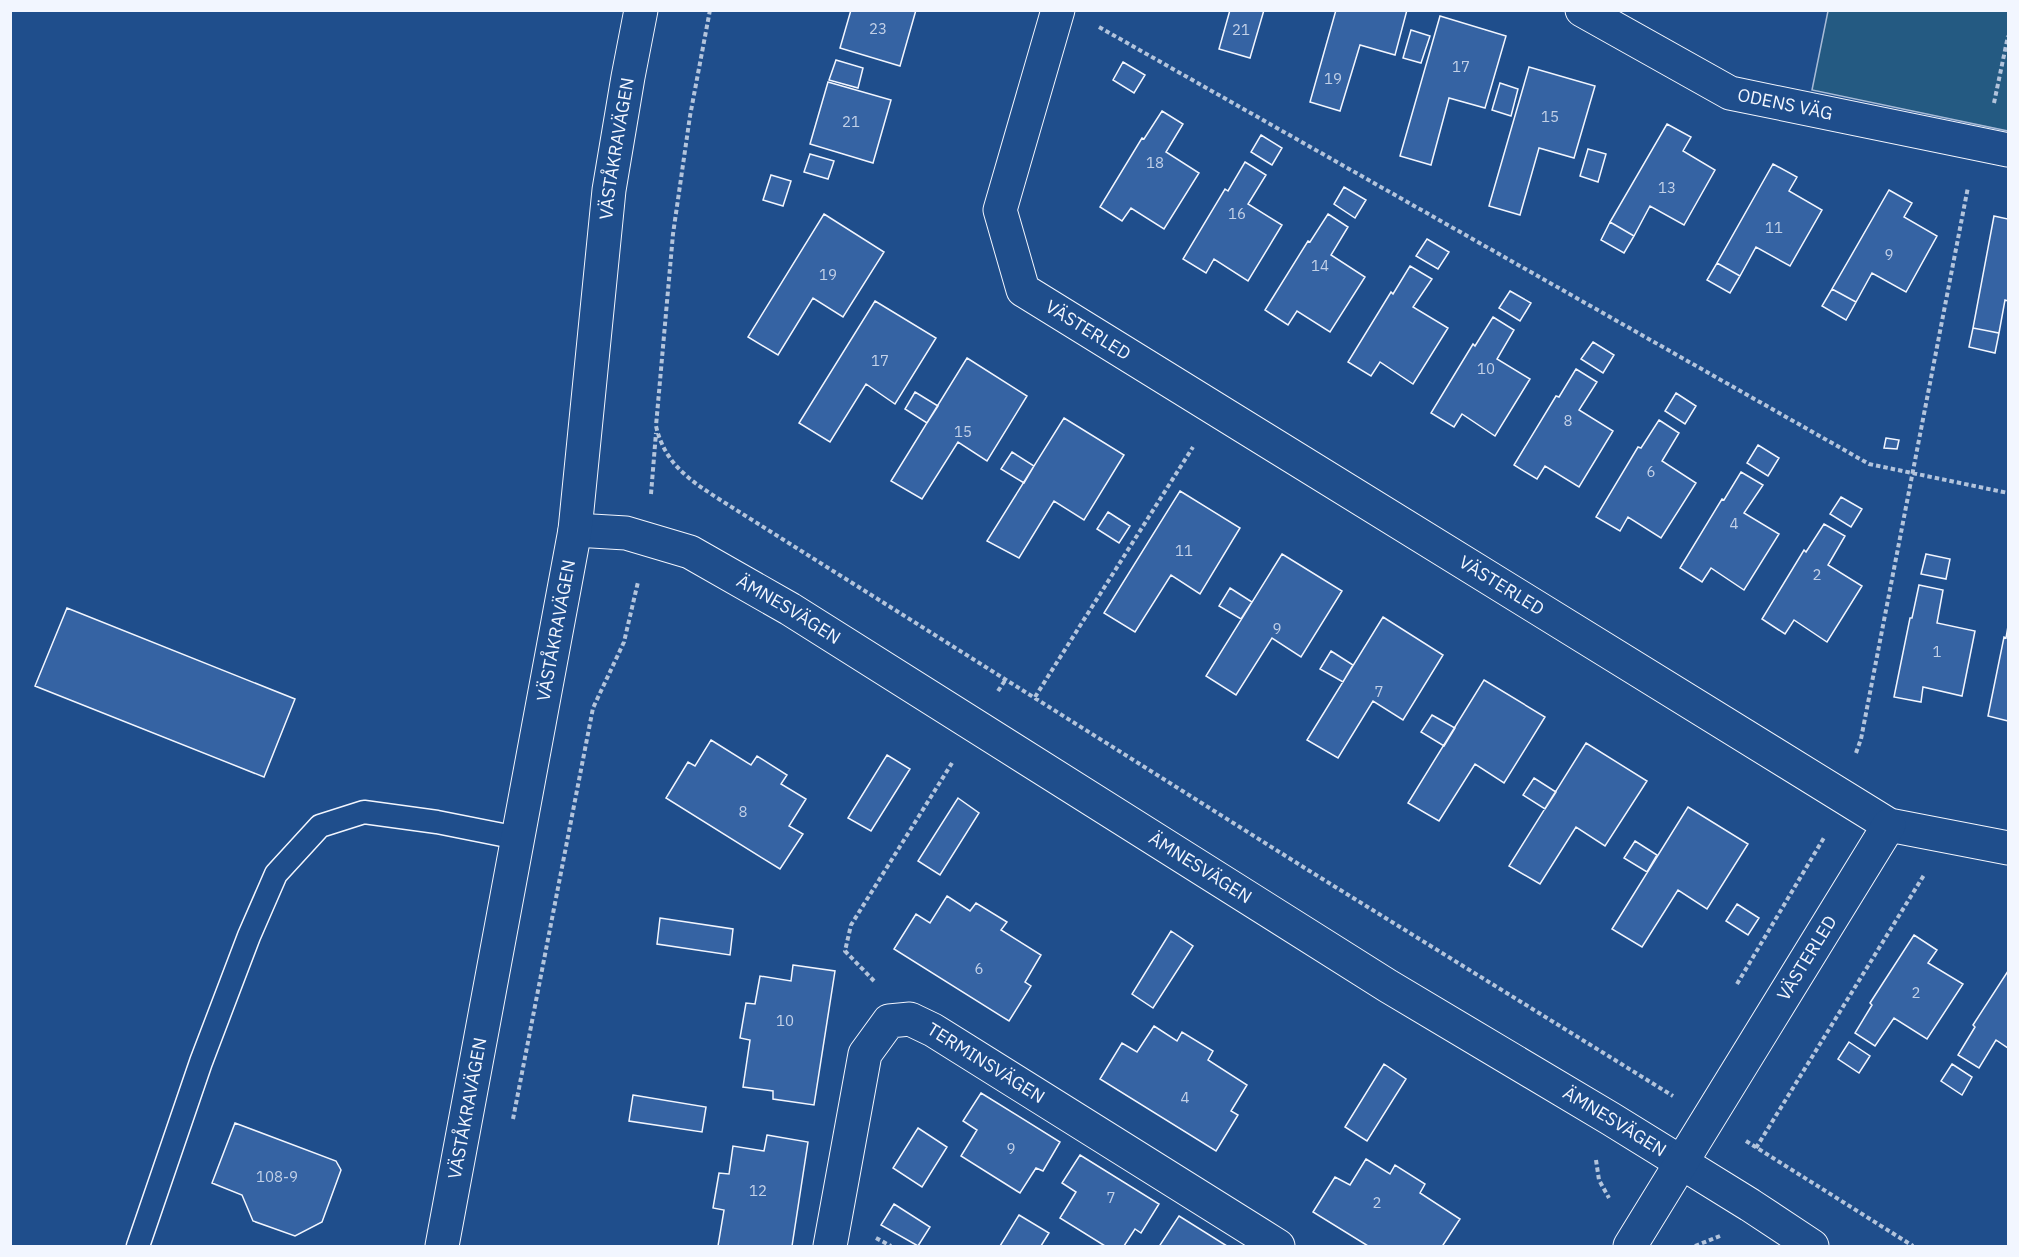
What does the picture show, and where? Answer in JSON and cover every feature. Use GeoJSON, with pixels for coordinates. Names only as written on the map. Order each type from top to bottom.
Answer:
{"type":"FeatureCollection","features":[{"type":"Feature","properties":{"kind":"street","name":"VÄSTÅKRAVÄGEN"},"geometry":{"type":"LineString","coordinates":[[442,1246],[574,530],[609,190],[641,10]]}},
{"type":"Feature","properties":{"kind":"street","name":"VÄSTERLED"},"geometry":{"type":"LineString","coordinates":[[1058,10],[1000,210],[1023,290],[1889,825],[1632,1243]]}},
{"type":"Feature","properties":{"kind":"street","name":"ODENS VÄG"},"geometry":{"type":"LineString","coordinates":[[1582,10],[1730,93],[2008,150]]}},
{"type":"Feature","properties":{"kind":"street","name":"ÄMNESVÄGEN"},"geometry":{"type":"LineString","coordinates":[[574,530],[626,533],[690,552],[790,609],[1388,986],[1611,1119],[1812,1246]]}},
{"type":"Feature","properties":{"kind":"street"},"geometry":{"type":"LineString","coordinates":[[1889,825],[2008,848]]}},
{"type":"Feature","properties":{"kind":"street","name":"TERMINSVÄGEN"},"geometry":{"type":"LineString","coordinates":[[831,1246],[865,1054],[889,1021],[910,1019],[933,1030],[1278,1246]]}},
{"type":"Feature","properties":{"kind":"lane"},"geometry":{"type":"LineString","coordinates":[[138,1246],[201,1062],[249,936],[276,874],[320,826],[364,812],[437,822],[518,838]]}},
{"type":"Feature","properties":{"kind":"path"},"geometry":{"type":"LineString","coordinates":[[511,1130],[593,708],[624,642],[647,539],[673,234],[690,116],[710,10]]}},
{"type":"Feature","properties":{"kind":"path"},"geometry":{"type":"LineString","coordinates":[[1091,22],[1159,63],[1869,464],[2008,493]]}},
{"type":"Feature","properties":{"kind":"path"},"geometry":{"type":"LineString","coordinates":[[1737,984],[1832,823],[1861,740],[1976,143],[1996,97],[2008,36]]}},
{"type":"Feature","properties":{"kind":"path"},"geometry":{"type":"LineString","coordinates":[[1035,697],[1216,410]]}},
{"type":"Feature","properties":{"kind":"path"},"geometry":{"type":"LineString","coordinates":[[656,426],[663,450],[695,483],[1913,1246]]}},
{"type":"Feature","properties":{"kind":"path"},"geometry":{"type":"LineString","coordinates":[[910,1019],[845,951],[851,925],[974,727]]}},
{"type":"Feature","properties":{"kind":"path"},"geometry":{"type":"LineString","coordinates":[[1756,1148],[1928,869],[1889,825]]}},
{"type":"Feature","properties":{"kind":"path"},"geometry":{"type":"LineString","coordinates":[[1671,1095],[1677,1085]]}},
{"type":"Feature","properties":{"kind":"path"},"geometry":{"type":"LineString","coordinates":[[1611,1119],[1594,1148],[1599,1180],[1632,1243]]}},
{"type":"Feature","properties":{"kind":"shaded area"},"geometry":{"type":"Polygon","coordinates":[[[1828,11],[2008,11],[2008,131],[1812,90],[1828,11]]]}},
{"type":"Feature","properties":{"kind":"building"},"geometry":{"type":"Polygon","coordinates":[[[851,10],[916,10],[900,66],[840,48],[851,10]]]}},
{"type":"Feature","properties":{"kind":"building"},"geometry":{"type":"Polygon","coordinates":[[[1230,10],[1264,10],[1250,58],[1219,49],[1230,10]]]}},
{"type":"Feature","properties":{"kind":"building"},"geometry":{"type":"Polygon","coordinates":[[[1336,10],[1407,10],[1395,55],[1360,45],[1340,111],[1310,102],[1336,10]]]}},
{"type":"Feature","properties":{"kind":"building"},"geometry":{"type":"Polygon","coordinates":[[[1440,16],[1506,36],[1485,108],[1449,98],[1431,165],[1400,156],[1440,16]]]}},
{"type":"Feature","properties":{"kind":"building"},"geometry":{"type":"Polygon","coordinates":[[[1411,30],[1430,36],[1421,63],[1403,58],[1411,30]]]}},
{"type":"Feature","properties":{"kind":"building"},"geometry":{"type":"Polygon","coordinates":[[[836,60],[863,68],[858,88],[829,80],[836,60]]]}},
{"type":"Feature","properties":{"kind":"building"},"geometry":{"type":"Polygon","coordinates":[[[1123,62],[1145,75],[1134,93],[1113,80],[1123,62]]]}},
{"type":"Feature","properties":{"kind":"building"},"geometry":{"type":"Polygon","coordinates":[[[1529,67],[1595,86],[1574,158],[1539,148],[1520,215],[1489,206],[1529,67]]]}},
{"type":"Feature","properties":{"kind":"building"},"geometry":{"type":"Polygon","coordinates":[[[828,82],[891,100],[873,163],[810,144],[828,82]]]}},
{"type":"Feature","properties":{"kind":"building"},"geometry":{"type":"Polygon","coordinates":[[[1500,83],[1518,89],[1511,116],[1492,110],[1500,83]]]}},
{"type":"Feature","properties":{"kind":"building"},"geometry":{"type":"Polygon","coordinates":[[[1162,111],[1183,124],[1166,152],[1199,173],[1164,229],[1131,208],[1122,221],[1100,207],[1142,138],[1144,139],[1162,111]]]}},
{"type":"Feature","properties":{"kind":"building"},"geometry":{"type":"Polygon","coordinates":[[[1667,124],[1691,137],[1683,151],[1715,170],[1684,225],[1650,206],[1634,236],[1610,222],[1667,124]]]}},
{"type":"Feature","properties":{"kind":"building"},"geometry":{"type":"Polygon","coordinates":[[[1261,135],[1282,148],[1272,165],[1251,152],[1261,135]]]}},
{"type":"Feature","properties":{"kind":"building"},"geometry":{"type":"Polygon","coordinates":[[[1588,149],[1606,154],[1598,182],[1580,176],[1588,149]]]}},
{"type":"Feature","properties":{"kind":"building"},"geometry":{"type":"Polygon","coordinates":[[[810,154],[834,161],[828,179],[804,172],[810,154]]]}},
{"type":"Feature","properties":{"kind":"building"},"geometry":{"type":"Polygon","coordinates":[[[1245,162],[1266,175],[1248,204],[1282,225],[1248,281],[1214,259],[1206,273],[1183,259],[1225,189],[1228,191],[1245,162]]]}},
{"type":"Feature","properties":{"kind":"building"},"geometry":{"type":"Polygon","coordinates":[[[1773,164],[1797,177],[1789,191],[1822,210],[1790,266],[1756,247],[1740,276],[1717,263],[1773,164]]]}},
{"type":"Feature","properties":{"kind":"building"},"geometry":{"type":"Polygon","coordinates":[[[771,175],[791,181],[783,206],[763,200],[771,175]]]}},
{"type":"Feature","properties":{"kind":"building"},"geometry":{"type":"Polygon","coordinates":[[[1344,187],[1366,200],[1355,218],[1334,204],[1344,187]]]}},
{"type":"Feature","properties":{"kind":"building"},"geometry":{"type":"Polygon","coordinates":[[[1889,190],[1912,203],[1904,217],[1937,236],[1906,292],[1872,273],[1856,302],[1832,289],[1889,190]]]}},
{"type":"Feature","properties":{"kind":"building"},"geometry":{"type":"Polygon","coordinates":[[[824,214],[884,252],[843,317],[813,298],[778,355],[748,337],[824,214]]]}},
{"type":"Feature","properties":{"kind":"building"},"geometry":{"type":"Polygon","coordinates":[[[1328,214],[1348,227],[1331,255],[1365,277],[1330,332],[1297,311],[1288,325],[1265,310],[1308,241],[1310,242],[1328,214]]]}},
{"type":"Feature","properties":{"kind":"building"},"geometry":{"type":"Polygon","coordinates":[[[1994,216],[2008,219],[2008,301],[2005,300],[1999,333],[1973,328],[1994,216]]]}},
{"type":"Feature","properties":{"kind":"building"},"geometry":{"type":"Polygon","coordinates":[[[1610,222],[1634,236],[1624,253],[1601,240],[1610,222]]]}},
{"type":"Feature","properties":{"kind":"building"},"geometry":{"type":"Polygon","coordinates":[[[1427,239],[1449,252],[1438,269],[1416,256],[1427,239]]]}},
{"type":"Feature","properties":{"kind":"building"},"geometry":{"type":"Polygon","coordinates":[[[1717,263],[1740,276],[1730,293],[1707,280],[1717,263]]]}},
{"type":"Feature","properties":{"kind":"building"},"geometry":{"type":"Polygon","coordinates":[[[1410,266],[1432,279],[1413,307],[1448,328],[1413,384],[1380,362],[1371,376],[1348,362],[1391,292],[1393,294],[1410,266]]]}},
{"type":"Feature","properties":{"kind":"building"},"geometry":{"type":"Polygon","coordinates":[[[1832,289],[1856,302],[1846,320],[1822,306],[1832,289]]]}},
{"type":"Feature","properties":{"kind":"building"},"geometry":{"type":"Polygon","coordinates":[[[1510,291],[1531,303],[1520,321],[1499,308],[1510,291]]]}},
{"type":"Feature","properties":{"kind":"building"},"geometry":{"type":"Polygon","coordinates":[[[875,301],[936,338],[895,404],[866,384],[830,442],[799,423],[875,301]]]}},
{"type":"Feature","properties":{"kind":"building"},"geometry":{"type":"Polygon","coordinates":[[[1493,317],[1514,330],[1497,359],[1530,379],[1495,436],[1462,414],[1454,427],[1431,413],[1473,344],[1475,346],[1493,317]]]}},
{"type":"Feature","properties":{"kind":"building"},"geometry":{"type":"Polygon","coordinates":[[[1973,328],[1999,333],[1995,353],[1969,347],[1973,328]]]}},
{"type":"Feature","properties":{"kind":"building"},"geometry":{"type":"Polygon","coordinates":[[[1593,342],[1614,355],[1603,373],[1581,359],[1593,342]]]}},
{"type":"Feature","properties":{"kind":"building"},"geometry":{"type":"Polygon","coordinates":[[[967,358],[1027,396],[987,461],[958,442],[922,499],[891,481],[967,358]]]}},
{"type":"Feature","properties":{"kind":"building"},"geometry":{"type":"Polygon","coordinates":[[[1576,369],[1597,382],[1579,410],[1613,431],[1579,487],[1545,466],[1537,479],[1514,465],[1556,396],[1559,397],[1576,369]]]}},
{"type":"Feature","properties":{"kind":"building"},"geometry":{"type":"Polygon","coordinates":[[[915,392],[938,406],[927,423],[905,409],[915,392]]]}},
{"type":"Feature","properties":{"kind":"building"},"geometry":{"type":"Polygon","coordinates":[[[1676,393],[1696,406],[1685,424],[1665,411],[1676,393]]]}},
{"type":"Feature","properties":{"kind":"building"},"geometry":{"type":"Polygon","coordinates":[[[1064,418],[1124,455],[1084,520],[1054,501],[1019,558],[987,541],[1064,418]]]}},
{"type":"Feature","properties":{"kind":"building"},"geometry":{"type":"Polygon","coordinates":[[[1659,420],[1679,433],[1662,461],[1696,483],[1661,538],[1628,517],[1620,531],[1596,517],[1638,447],[1641,448],[1659,420]]]}},
{"type":"Feature","properties":{"kind":"building"},"geometry":{"type":"Polygon","coordinates":[[[1886,438],[1899,440],[1897,449],[1884,448],[1886,438]]]}},
{"type":"Feature","properties":{"kind":"building"},"geometry":{"type":"Polygon","coordinates":[[[1758,445],[1779,458],[1768,476],[1747,463],[1758,445]]]}},
{"type":"Feature","properties":{"kind":"building"},"geometry":{"type":"Polygon","coordinates":[[[1012,452],[1034,466],[1024,483],[1001,469],[1012,452]]]}},
{"type":"Feature","properties":{"kind":"building"},"geometry":{"type":"Polygon","coordinates":[[[1741,472],[1763,485],[1744,513],[1779,534],[1744,590],[1711,568],[1702,582],[1680,568],[1741,472]]]}},
{"type":"Feature","properties":{"kind":"building"},"geometry":{"type":"Polygon","coordinates":[[[1180,491],[1240,528],[1200,594],[1171,575],[1135,632],[1104,613],[1180,491]]]}},
{"type":"Feature","properties":{"kind":"building"},"geometry":{"type":"Polygon","coordinates":[[[1841,497],[1862,509],[1851,527],[1830,514],[1841,497]]]}},
{"type":"Feature","properties":{"kind":"building"},"geometry":{"type":"Polygon","coordinates":[[[1108,512],[1130,526],[1119,543],[1097,529],[1108,512]]]}},
{"type":"Feature","properties":{"kind":"building"},"geometry":{"type":"Polygon","coordinates":[[[1824,524],[1845,536],[1828,565],[1862,586],[1827,642],[1794,620],[1785,634],[1762,619],[1804,550],[1806,552],[1824,524]]]}},
{"type":"Feature","properties":{"kind":"building"},"geometry":{"type":"Polygon","coordinates":[[[1282,554],[1342,591],[1301,657],[1272,638],[1236,695],[1206,676],[1282,554]]]}},
{"type":"Feature","properties":{"kind":"building"},"geometry":{"type":"Polygon","coordinates":[[[1926,554],[1950,559],[1946,579],[1921,574],[1926,554]]]}},
{"type":"Feature","properties":{"kind":"building"},"geometry":{"type":"Polygon","coordinates":[[[1919,585],[1943,590],[1937,623],[1975,631],[1962,696],[1923,687],[1921,702],[1894,697],[1919,585]]]}},
{"type":"Feature","properties":{"kind":"building"},"geometry":{"type":"Polygon","coordinates":[[[1230,588],[1252,602],[1241,619],[1219,606],[1230,588]]]}},
{"type":"Feature","properties":{"kind":"building"},"geometry":{"type":"Polygon","coordinates":[[[67,608],[295,699],[264,777],[35,686],[67,608]]]}},
{"type":"Feature","properties":{"kind":"building"},"geometry":{"type":"Polygon","coordinates":[[[1383,617],[1443,655],[1403,720],[1373,701],[1338,758],[1307,740],[1383,617]]]}},
{"type":"Feature","properties":{"kind":"building"},"geometry":{"type":"Polygon","coordinates":[[[2008,626],[2008,721],[1988,716],[2008,626]]]}},
{"type":"Feature","properties":{"kind":"building"},"geometry":{"type":"Polygon","coordinates":[[[1331,651],[1353,665],[1343,682],[1320,669],[1331,651]]]}},
{"type":"Feature","properties":{"kind":"building"},"geometry":{"type":"Polygon","coordinates":[[[1484,680],[1545,717],[1504,783],[1475,764],[1439,821],[1408,803],[1484,680]]]}},
{"type":"Feature","properties":{"kind":"building"},"geometry":{"type":"Polygon","coordinates":[[[1432,715],[1455,728],[1444,746],[1421,732],[1432,715]]]}},
{"type":"Feature","properties":{"kind":"building"},"geometry":{"type":"Polygon","coordinates":[[[711,740],[751,765],[757,756],[787,775],[781,784],[806,799],[789,826],[803,834],[780,869],[666,798],[688,762],[695,766],[711,740]]]}},
{"type":"Feature","properties":{"kind":"building"},"geometry":{"type":"Polygon","coordinates":[[[1586,743],[1647,781],[1605,846],[1576,827],[1540,884],[1509,866],[1586,743]]]}},
{"type":"Feature","properties":{"kind":"building"},"geometry":{"type":"Polygon","coordinates":[[[887,755],[910,769],[871,831],[848,818],[887,755]]]}},
{"type":"Feature","properties":{"kind":"building"},"geometry":{"type":"Polygon","coordinates":[[[1534,778],[1556,792],[1545,809],[1523,795],[1534,778]]]}},
{"type":"Feature","properties":{"kind":"building"},"geometry":{"type":"Polygon","coordinates":[[[958,798],[979,813],[940,875],[918,861],[958,798]]]}},
{"type":"Feature","properties":{"kind":"building"},"geometry":{"type":"Polygon","coordinates":[[[1688,807],[1748,844],[1707,909],[1678,890],[1642,947],[1612,929],[1688,807]]]}},
{"type":"Feature","properties":{"kind":"building"},"geometry":{"type":"Polygon","coordinates":[[[1635,841],[1657,855],[1647,872],[1624,858],[1635,841]]]}},
{"type":"Feature","properties":{"kind":"building"},"geometry":{"type":"Polygon","coordinates":[[[947,896],[970,911],[976,903],[1007,922],[1001,930],[1041,955],[1025,982],[1031,986],[1009,1021],[894,949],[916,914],[930,923],[947,896]]]}},
{"type":"Feature","properties":{"kind":"building"},"geometry":{"type":"Polygon","coordinates":[[[1737,904],[1759,918],[1748,935],[1726,921],[1737,904]]]}},
{"type":"Feature","properties":{"kind":"building"},"geometry":{"type":"Polygon","coordinates":[[[660,918],[733,929],[730,955],[657,944],[660,918]]]}},
{"type":"Feature","properties":{"kind":"building"},"geometry":{"type":"Polygon","coordinates":[[[1171,931],[1193,946],[1153,1008],[1132,994],[1171,931]]]}},
{"type":"Feature","properties":{"kind":"building"},"geometry":{"type":"Polygon","coordinates":[[[1914,935],[1937,950],[1928,963],[1963,984],[1927,1039],[1894,1018],[1875,1046],[1855,1033],[1872,1005],[1870,1003],[1914,935]]]}},
{"type":"Feature","properties":{"kind":"building"},"geometry":{"type":"Polygon","coordinates":[[[793,965],[835,971],[814,1105],[773,1099],[773,1091],[743,1087],[750,1040],[740,1038],[746,1003],[755,1004],[760,976],[791,981],[793,965]]]}},
{"type":"Feature","properties":{"kind":"building"},"geometry":{"type":"Polygon","coordinates":[[[2008,971],[2008,1048],[1996,1040],[1979,1068],[1958,1055],[1975,1027],[1973,1025],[2008,971]]]}},
{"type":"Feature","properties":{"kind":"building"},"geometry":{"type":"Polygon","coordinates":[[[1154,1026],[1177,1041],[1182,1032],[1213,1051],[1208,1060],[1247,1085],[1231,1111],[1238,1115],[1216,1151],[1100,1079],[1122,1043],[1137,1052],[1154,1026]]]}},
{"type":"Feature","properties":{"kind":"building"},"geometry":{"type":"Polygon","coordinates":[[[1849,1042],[1870,1056],[1859,1073],[1838,1059],[1849,1042]]]}},
{"type":"Feature","properties":{"kind":"building"},"geometry":{"type":"Polygon","coordinates":[[[1384,1064],[1406,1079],[1367,1141],[1345,1127],[1384,1064]]]}},
{"type":"Feature","properties":{"kind":"building"},"geometry":{"type":"Polygon","coordinates":[[[1952,1064],[1972,1077],[1962,1095],[1941,1081],[1952,1064]]]}},
{"type":"Feature","properties":{"kind":"building"},"geometry":{"type":"Polygon","coordinates":[[[981,1093],[1060,1142],[1043,1171],[1036,1168],[1020,1193],[961,1156],[977,1130],[963,1121],[981,1093]]]}},
{"type":"Feature","properties":{"kind":"building"},"geometry":{"type":"Polygon","coordinates":[[[633,1095],[706,1107],[702,1132],[629,1121],[633,1095]]]}},
{"type":"Feature","properties":{"kind":"building"},"geometry":{"type":"Polygon","coordinates":[[[235,1123],[336,1161],[341,1170],[322,1222],[295,1236],[253,1221],[242,1195],[212,1183],[235,1123]]]}},
{"type":"Feature","properties":{"kind":"building"},"geometry":{"type":"Polygon","coordinates":[[[918,1128],[947,1147],[922,1187],[893,1168],[918,1128]]]}},
{"type":"Feature","properties":{"kind":"building"},"geometry":{"type":"Polygon","coordinates":[[[767,1135],[808,1142],[792,1246],[718,1246],[724,1210],[713,1208],[719,1173],[729,1174],[733,1146],[764,1151],[767,1135]]]}},
{"type":"Feature","properties":{"kind":"building"},"geometry":{"type":"Polygon","coordinates":[[[1080,1155],[1159,1204],[1141,1233],[1135,1229],[1124,1246],[1105,1246],[1060,1218],[1076,1192],[1062,1183],[1080,1155]]]}},
{"type":"Feature","properties":{"kind":"building"},"geometry":{"type":"Polygon","coordinates":[[[1366,1159],[1390,1174],[1395,1165],[1425,1184],[1420,1193],[1460,1219],[1443,1245],[1447,1246],[1368,1246],[1313,1212],[1335,1177],[1350,1185],[1366,1159]]]}},
{"type":"Feature","properties":{"kind":"building"},"geometry":{"type":"Polygon","coordinates":[[[894,1204],[930,1227],[918,1246],[881,1225],[894,1204]]]}},
{"type":"Feature","properties":{"kind":"building"},"geometry":{"type":"Polygon","coordinates":[[[1019,1215],[1049,1233],[1041,1246],[1000,1246],[1019,1215]]]}},
{"type":"Feature","properties":{"kind":"building"},"geometry":{"type":"Polygon","coordinates":[[[1179,1216],[1227,1246],[1160,1245],[1179,1216]]]}}]}
